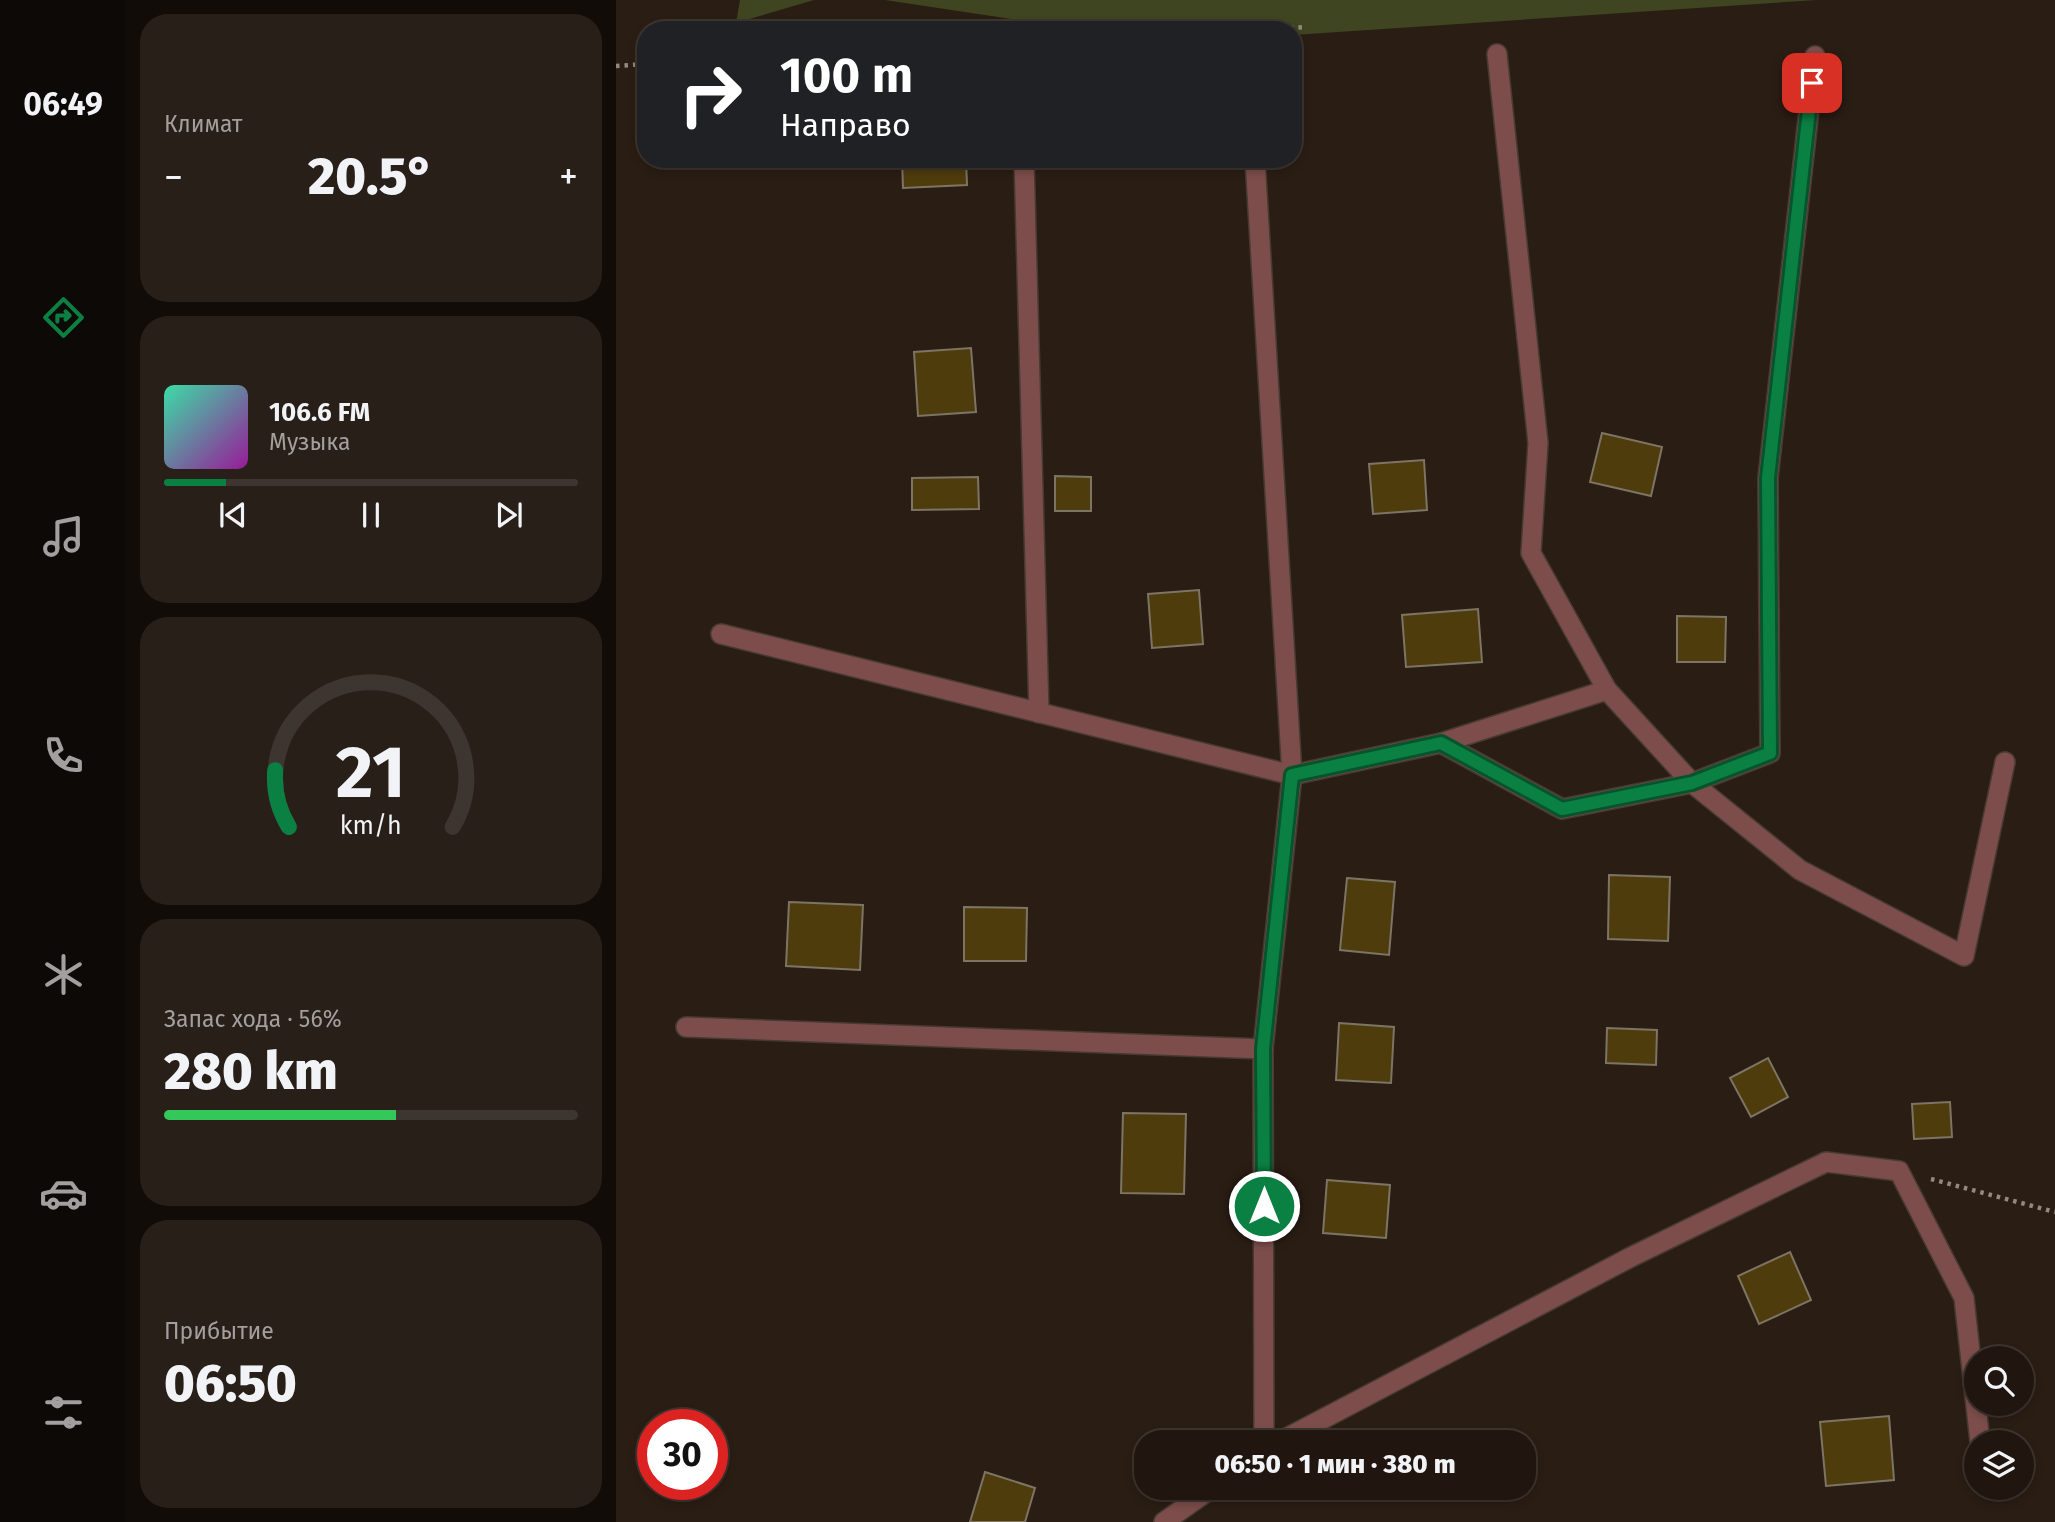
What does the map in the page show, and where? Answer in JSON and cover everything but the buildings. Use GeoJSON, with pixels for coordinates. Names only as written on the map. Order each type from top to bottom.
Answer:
{"type":"FeatureCollection","features":[{"type":"Feature","properties":{"kind":"street"},"geometry":{"type":"LineString","coordinates":[[1497,54],[1538,443],[1531,553],[1607,690],[1692,783],[1800,870],[1964,956],[2005,762]]}},
{"type":"Feature","properties":{"kind":"street"},"geometry":{"type":"LineString","coordinates":[[1441,743],[1562,809],[1692,783],[1770,753],[1768,478],[1815,57]]}},
{"type":"Feature","properties":{"kind":"street"},"geometry":{"type":"LineString","coordinates":[[1024,168],[1040,713]]}},
{"type":"Feature","properties":{"kind":"street"},"geometry":{"type":"LineString","coordinates":[[1256,168],[1292,775],[1263,1049],[1264,1430]]}},
{"type":"Feature","properties":{"kind":"street"},"geometry":{"type":"LineString","coordinates":[[720,635],[1292,775],[1441,743],[1607,690]]}},
{"type":"Feature","properties":{"kind":"street"},"geometry":{"type":"LineString","coordinates":[[686,1027],[1263,1049]]}},
{"type":"Feature","properties":{"kind":"street"},"geometry":{"type":"LineString","coordinates":[[1302,1430],[1631,1257],[1826,1162],[1899,1171],[1964,1298],[1979,1430]]}},
{"type":"Feature","properties":{"kind":"street"},"geometry":{"type":"LineString","coordinates":[[1164,1522],[1195,1500]]}},
{"type":"Feature","properties":{"kind":"path"},"geometry":{"type":"LineString","coordinates":[[1302,27],[1306,27]]}},
{"type":"Feature","properties":{"kind":"path"},"geometry":{"type":"LineString","coordinates":[[616,66],[637,65]]}},
{"type":"Feature","properties":{"kind":"path"},"geometry":{"type":"LineString","coordinates":[[1899,1171],[2055,1212]]}},
{"type":"Feature","properties":{"kind":"green space"},"geometry":{"type":"Polygon","coordinates":[[[740,0],[814,0],[743,21],[736,21],[740,0]]]}},
{"type":"Feature","properties":{"kind":"green space"},"geometry":{"type":"Polygon","coordinates":[[[885,0],[1816,0],[1302,34],[1302,21],[1024,21],[885,0]]]}},
{"type":"Feature","properties":{"kind":"route"},"geometry":{"type":"LineString","coordinates":[[1264,1206],[1263,1049],[1292,775],[1441,743],[1562,809],[1692,783],[1770,753],[1768,478],[1812,83]]}}]}
